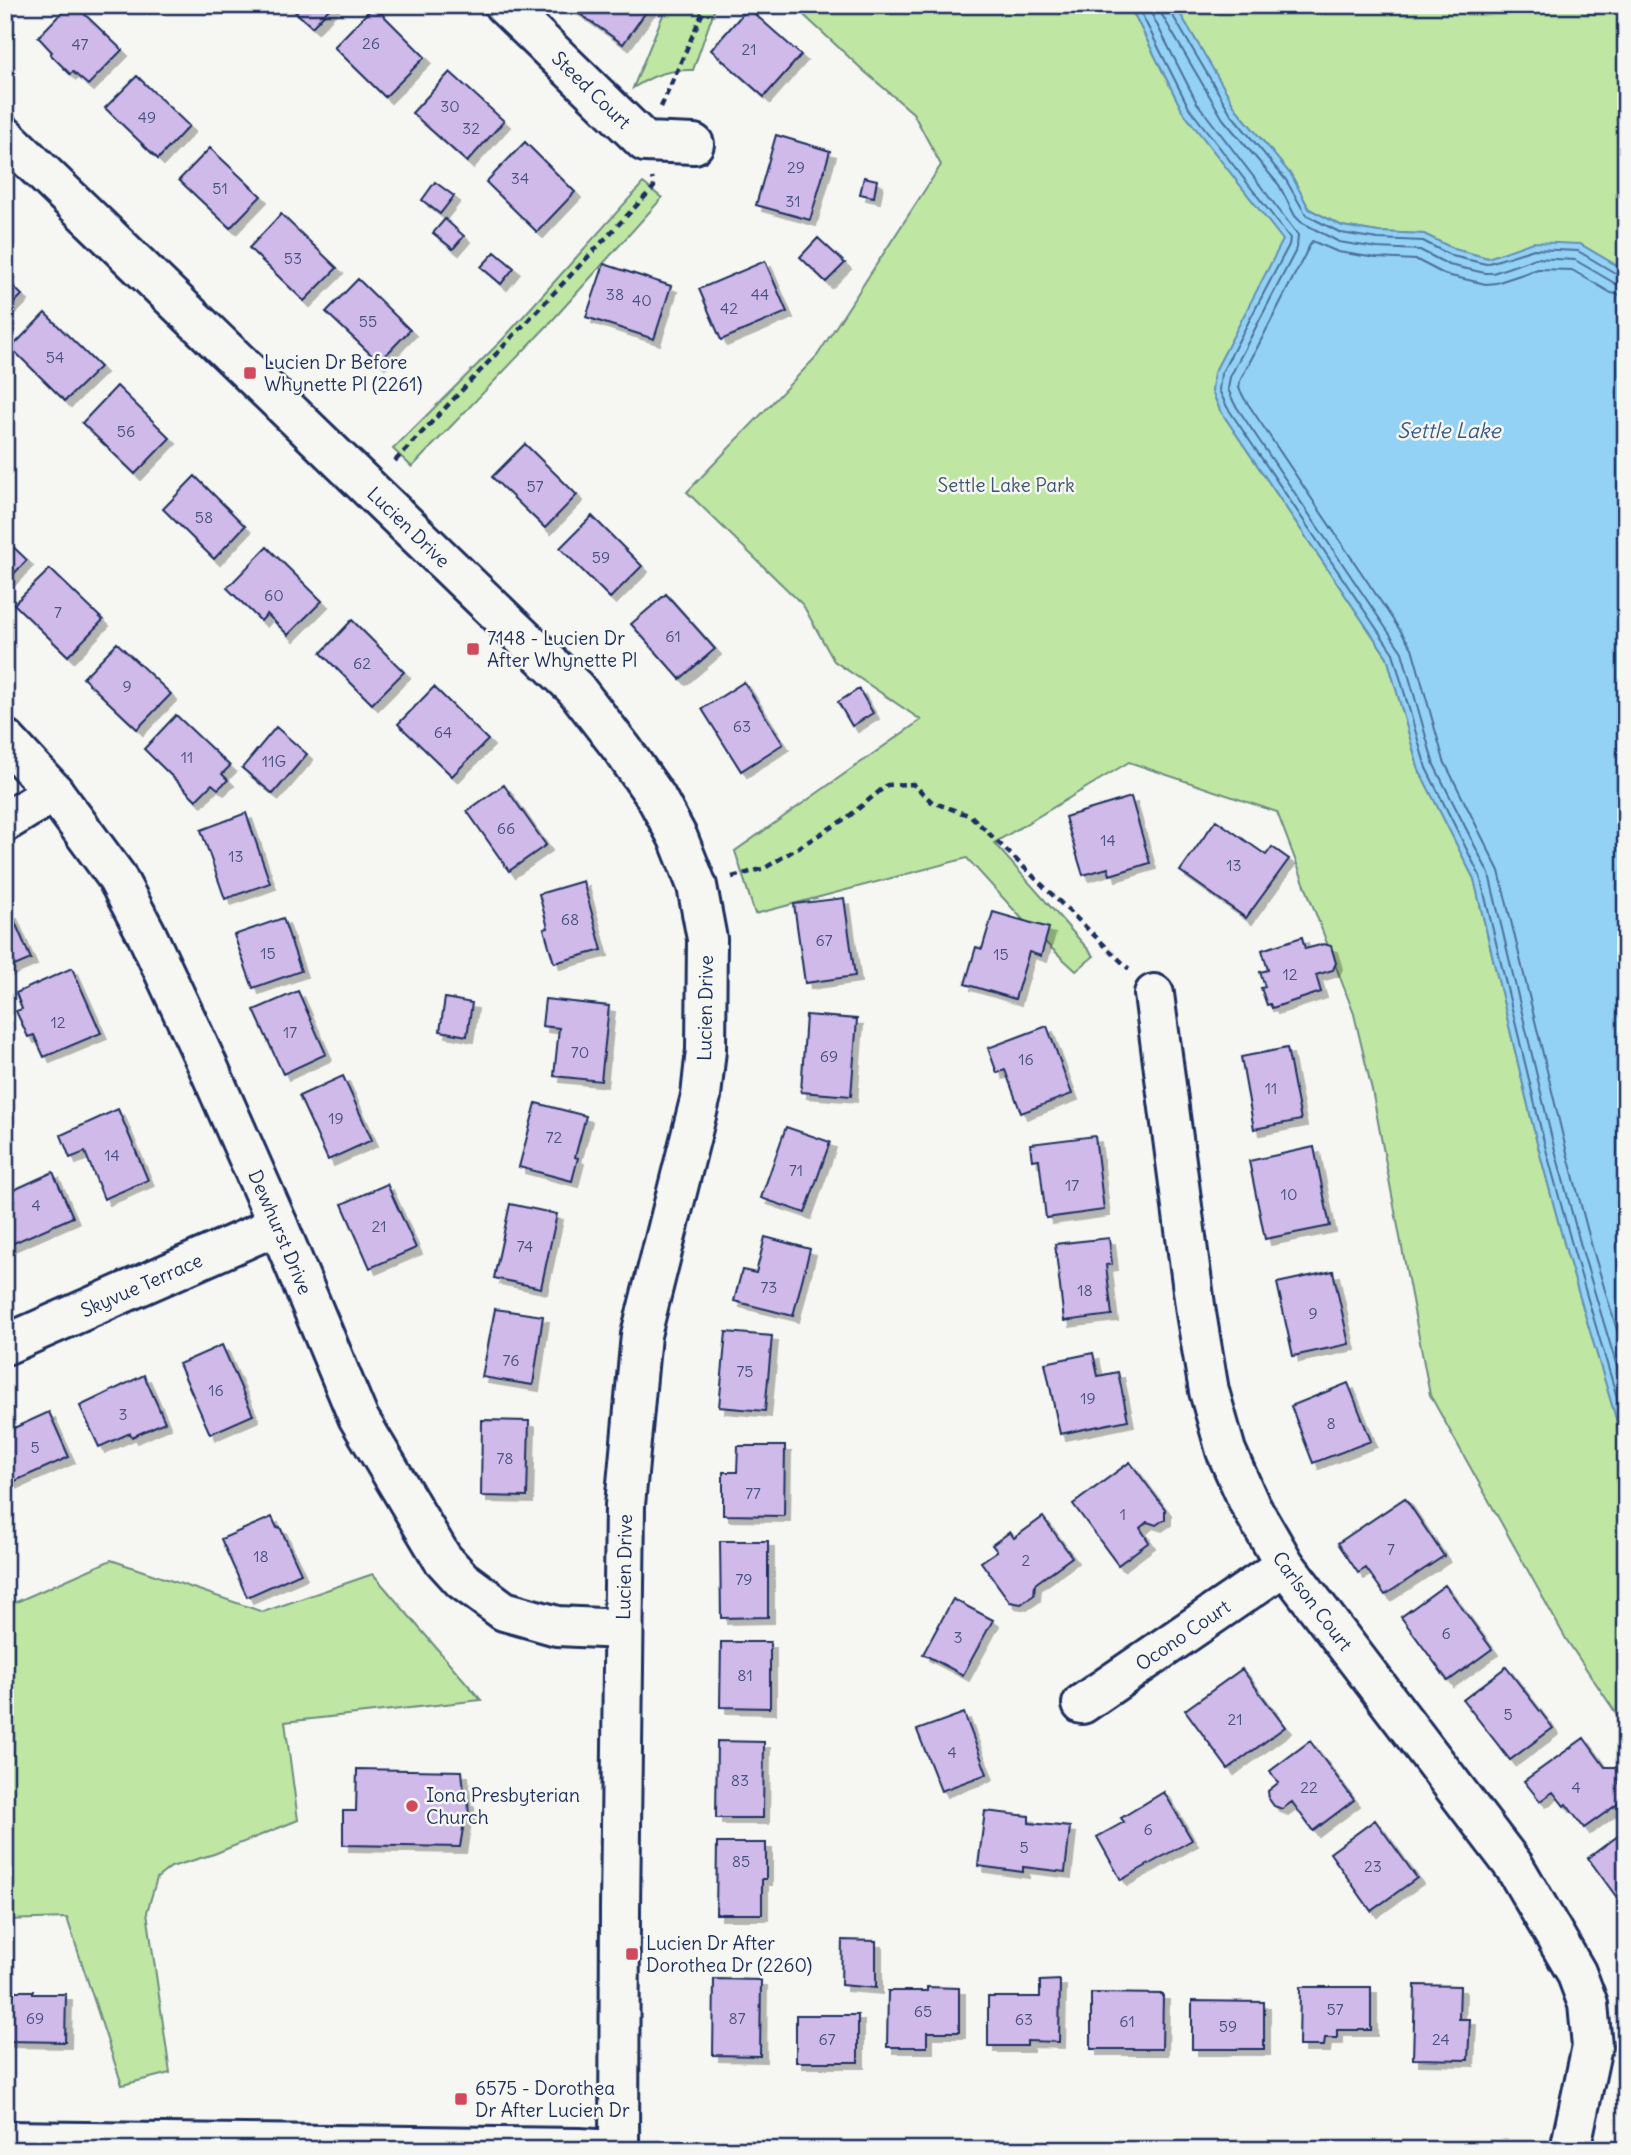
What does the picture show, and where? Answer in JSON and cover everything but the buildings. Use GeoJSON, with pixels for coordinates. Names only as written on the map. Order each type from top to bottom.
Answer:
{"type":"FeatureCollection","features":[{"type":"Feature","properties":{"kind":"street","name":"Steed Court"},"geometry":{"type":"LineString","coordinates":[[504,5],[645,142],[694,144]]}},
{"type":"Feature","properties":{"kind":"street","name":"Lucien Drive"},"geometry":{"type":"LineString","coordinates":[[5,136],[575,688],[624,750],[656,797],[678,838],[697,886],[706,939],[706,1050],[701,1096],[641,1335],[625,1505],[617,2150]]}},
{"type":"Feature","properties":{"kind":"street","name":"Dewhurst Drive"},"geometry":{"type":"LineString","coordinates":[[5,739],[54,792],[117,876],[207,1064],[358,1417],[428,1537],[462,1580],[504,1611],[557,1626],[623,1629]]}},
{"type":"Feature","properties":{"kind":"street"},"geometry":{"type":"LineString","coordinates":[[5,822],[54,792]]}},
{"type":"Feature","properties":{"kind":"street","name":"Carlson Court"},"geometry":{"type":"LineString","coordinates":[[1154,994],[1196,1312],[1209,1391],[1226,1451],[1249,1503],[1285,1565],[1514,1866],[1576,1972],[1588,2004],[1592,2046],[1570,2150]]}},
{"type":"Feature","properties":{"kind":"street","name":"Skyvue Terrace"},"geometry":{"type":"LineString","coordinates":[[5,1345],[278,1225]]}},
{"type":"Feature","properties":{"kind":"street","name":"Ocono Court"},"geometry":{"type":"LineString","coordinates":[[1082,1704],[1285,1565]]}},
{"type":"Feature","properties":{"kind":"street"},"geometry":{"type":"LineString","coordinates":[[5,2141],[617,2150]]}},
{"type":"Feature","properties":{"kind":"path"},"geometry":{"type":"LineString","coordinates":[[369,488],[654,187],[645,142],[706,5]]}},
{"type":"Feature","properties":{"kind":"path"},"geometry":{"type":"LineString","coordinates":[[697,886],[765,868],[848,817],[887,785],[913,784],[932,802],[971,816],[1154,994]]}},
{"type":"Feature","properties":{"kind":"green space"},"geometry":{"type":"Polygon","coordinates":[[[667,5],[716,5],[693,70],[662,74],[633,88],[667,5]]]}},
{"type":"Feature","properties":{"kind":"green space","name":"Settle Lake Park"},"geometry":{"type":"Polygon","coordinates":[[[793,5],[1124,5],[1135,16],[1183,112],[1284,241],[1214,373],[1212,391],[1220,410],[1387,657],[1419,770],[1474,879],[1537,1143],[1567,1254],[1621,1435],[1626,1443],[1626,1728],[1566,1639],[1430,1395],[1372,1090],[1354,1014],[1277,812],[1129,762],[994,843],[1094,956],[1076,971],[1034,932],[967,858],[755,914],[735,851],[921,720],[834,661],[803,605],[687,492],[817,356],[941,165],[913,113],[793,5]]]}},
{"type":"Feature","properties":{"kind":"green space"},"geometry":{"type":"Polygon","coordinates":[[[1175,5],[1626,5],[1626,271],[1580,244],[1511,251],[1488,258],[1454,249],[1424,234],[1378,232],[1342,226],[1309,209],[1292,176],[1237,110],[1175,5]]]}},
{"type":"Feature","properties":{"kind":"green space"},"geometry":{"type":"Polygon","coordinates":[[[643,183],[662,198],[549,324],[412,467],[393,449],[503,339],[643,183]]]}},
{"type":"Feature","properties":{"kind":"green space"},"geometry":{"type":"Polygon","coordinates":[[[111,1560],[263,1612],[373,1574],[481,1700],[285,1722],[298,1820],[214,1854],[171,1867],[157,1878],[147,1912],[170,2073],[122,2085],[67,1918],[5,1920],[5,1607],[111,1560]]]}},
{"type":"Feature","properties":{"kind":"water","name":"Settle Lake"},"geometry":{"type":"Polygon","coordinates":[[[1124,5],[1175,5],[1237,110],[1292,176],[1309,209],[1342,226],[1378,232],[1424,234],[1454,249],[1488,258],[1533,242],[1580,244],[1626,271],[1626,1443],[1621,1435],[1567,1254],[1537,1143],[1474,879],[1419,770],[1387,657],[1220,410],[1212,391],[1214,373],[1283,240],[1183,112],[1135,16],[1124,5]]]}},
{"type":"Feature","properties":{"kind":"place","name":"Lucien Dr Before Whynette Pl (2261)"},"geometry":{"type":"Point","coordinates":[250,373]}},
{"type":"Feature","properties":{"kind":"place","name":"7148 - Lucien Dr After Whynette Pl"},"geometry":{"type":"Point","coordinates":[473,649]}},
{"type":"Feature","properties":{"kind":"place","name":"Iona Presbyterian Church"},"geometry":{"type":"Point","coordinates":[412,1806]}},
{"type":"Feature","properties":{"kind":"place","name":"Lucien Dr After Dorothea Dr (2260)"},"geometry":{"type":"Point","coordinates":[632,1954]}},
{"type":"Feature","properties":{"kind":"place","name":"6575 - Dorothea Dr After Lucien Dr"},"geometry":{"type":"Point","coordinates":[461,2099]}}]}
